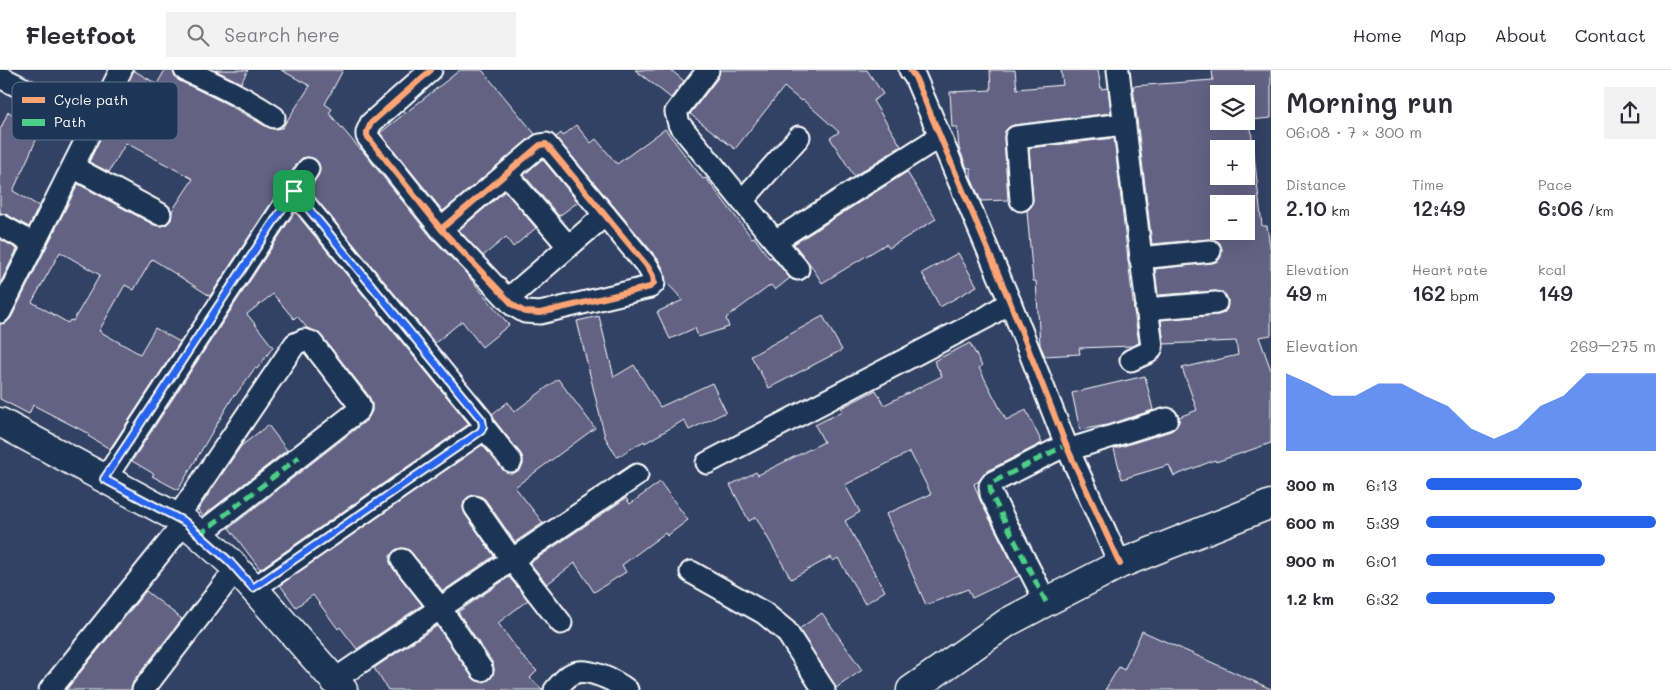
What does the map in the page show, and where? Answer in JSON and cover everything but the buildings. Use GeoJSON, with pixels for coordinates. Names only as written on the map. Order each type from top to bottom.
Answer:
{"type":"FeatureCollection","features":[{"type":"Feature","properties":{"kind":"street"},"geometry":{"type":"LineString","coordinates":[[115,82],[121,70]]}},
{"type":"Feature","properties":{"kind":"street"},"geometry":{"type":"LineString","coordinates":[[185,70],[244,98],[274,117]]}},
{"type":"Feature","properties":{"kind":"street"},"geometry":{"type":"LineString","coordinates":[[430,70],[371,123],[367,136],[441,229],[513,305],[525,312],[540,313],[650,287],[654,283],[650,271],[546,144],[540,145],[441,229]]}},
{"type":"Feature","properties":{"kind":"street"},"geometry":{"type":"LineString","coordinates":[[708,70],[676,112],[677,120],[798,269]]}},
{"type":"Feature","properties":{"kind":"street"},"geometry":{"type":"LineString","coordinates":[[910,70],[1010,302],[1067,447],[1120,564]]}},
{"type":"Feature","properties":{"kind":"street"},"geometry":{"type":"LineString","coordinates":[[1118,70],[1151,350],[1131,360]]}},
{"type":"Feature","properties":{"kind":"street"},"geometry":{"type":"LineString","coordinates":[[0,77],[12,83]]}},
{"type":"Feature","properties":{"kind":"street"},"geometry":{"type":"LineString","coordinates":[[1022,200],[1016,137],[1124,124]]}},
{"type":"Feature","properties":{"kind":"street"},"geometry":{"type":"LineString","coordinates":[[742,202],[799,136]]}},
{"type":"Feature","properties":{"kind":"street"},"geometry":{"type":"LineString","coordinates":[[774,241],[939,136]]}},
{"type":"Feature","properties":{"kind":"street"},"geometry":{"type":"LineString","coordinates":[[0,312],[86,140]]}},
{"type":"Feature","properties":{"kind":"street"},"geometry":{"type":"LineString","coordinates":[[72,166],[160,214]]}},
{"type":"Feature","properties":{"kind":"street"},"geometry":{"type":"LineString","coordinates":[[104,479],[308,169]]}},
{"type":"Feature","properties":{"kind":"street"},"geometry":{"type":"LineString","coordinates":[[506,174],[568,246]]}},
{"type":"Feature","properties":{"kind":"street"},"geometry":{"type":"LineString","coordinates":[[294,191],[458,389],[482,420],[483,426],[511,461]]}},
{"type":"Feature","properties":{"kind":"street"},"geometry":{"type":"LineString","coordinates":[[508,299],[605,215]]}},
{"type":"Feature","properties":{"kind":"street"},"geometry":{"type":"LineString","coordinates":[[0,226],[34,244]]}},
{"type":"Feature","properties":{"kind":"street"},"geometry":{"type":"LineString","coordinates":[[1140,258],[1210,251]]}},
{"type":"Feature","properties":{"kind":"street"},"geometry":{"type":"LineString","coordinates":[[708,463],[987,317],[1010,302]]}},
{"type":"Feature","properties":{"kind":"street"},"geometry":{"type":"LineString","coordinates":[[1146,309],[1216,303]]}},
{"type":"Feature","properties":{"kind":"street"},"geometry":{"type":"LineString","coordinates":[[50,690],[187,525],[295,344],[304,340],[311,342],[359,404],[359,410],[187,525]]}},
{"type":"Feature","properties":{"kind":"street"},"geometry":{"type":"LineString","coordinates":[[1046,602],[991,494],[990,486],[993,482],[1067,447],[1167,419]]}},
{"type":"Feature","properties":{"kind":"street"},"geometry":{"type":"LineString","coordinates":[[0,422],[187,525],[236,568],[338,685],[440,608],[637,475]]}},
{"type":"Feature","properties":{"kind":"street"},"geometry":{"type":"LineString","coordinates":[[253,588],[481,431],[483,426]]}},
{"type":"Feature","properties":{"kind":"street"},"geometry":{"type":"LineString","coordinates":[[911,690],[1008,622],[1046,602],[1120,564],[1271,504]]}},
{"type":"Feature","properties":{"kind":"street"},"geometry":{"type":"LineString","coordinates":[[475,507],[512,560],[561,624]]}},
{"type":"Feature","properties":{"kind":"street"},"geometry":{"type":"LineString","coordinates":[[402,560],[440,608],[482,670]]}},
{"type":"Feature","properties":{"kind":"street"},"geometry":{"type":"LineString","coordinates":[[143,690],[236,568]]}},
{"type":"Feature","properties":{"kind":"street"},"geometry":{"type":"LineString","coordinates":[[691,572],[782,626],[824,690]]}},
{"type":"Feature","properties":{"kind":"street"},"geometry":{"type":"LineString","coordinates":[[554,690],[573,673],[586,672],[604,676],[627,690]]}},
{"type":"Feature","properties":{"kind":"marked path"},"geometry":{"type":"LineString","coordinates":[[1046,602],[991,494],[990,486],[993,482],[1066,445]]}},
{"type":"Feature","properties":{"kind":"marked path"},"geometry":{"type":"LineString","coordinates":[[199,535],[299,457]]}},
{"type":"Feature","properties":{"kind":"cycle path"},"geometry":{"type":"LineString","coordinates":[[431,70],[371,123],[367,136],[441,229],[513,305],[525,312],[540,313],[650,287],[654,283],[653,276],[648,267],[546,144],[540,145],[441,229]]}},
{"type":"Feature","properties":{"kind":"cycle path"},"geometry":{"type":"LineString","coordinates":[[910,70],[915,77],[1010,302],[1066,445],[1120,564]]}},
{"type":"Feature","properties":{"kind":"cycle path"},"geometry":{"type":"LineString","coordinates":[[253,589],[481,431],[483,426],[482,420],[294,191]]}},
{"type":"Feature","properties":{"kind":"route"},"geometry":{"type":"LineString","coordinates":[[294,191],[482,420],[483,426],[481,431],[253,588],[230,562],[185,522],[104,479],[294,191]]}}]}
